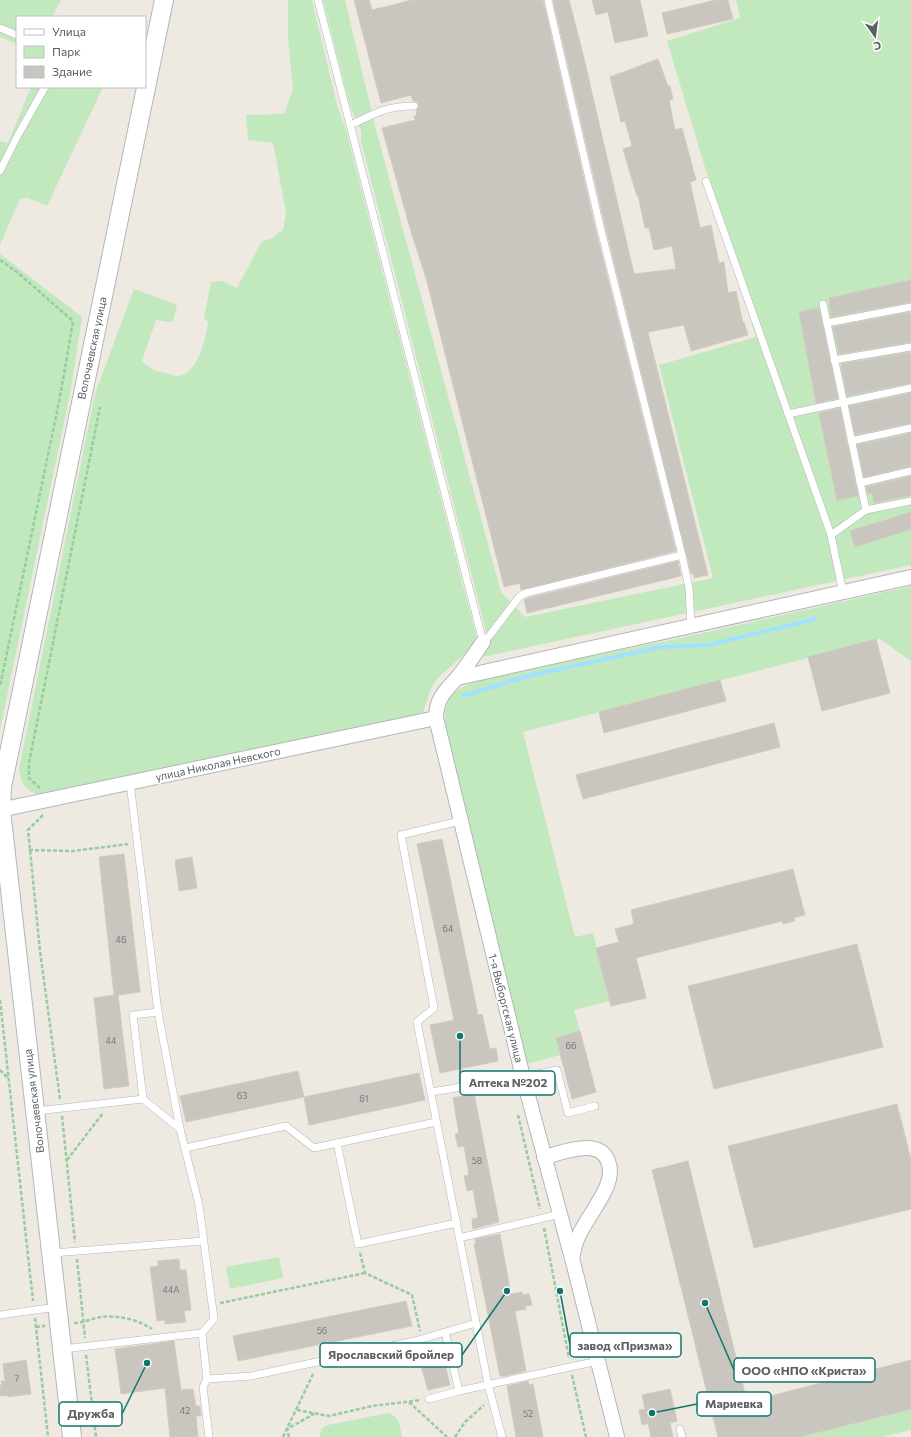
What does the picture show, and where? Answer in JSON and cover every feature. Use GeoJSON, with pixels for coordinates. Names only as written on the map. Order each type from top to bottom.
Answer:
{"type":"FeatureCollection","features":[{"type":"Feature","properties":{"kind":"street","name":"Волочаевская улица"},"geometry":{"type":"LineString","coordinates":[[146,87],[164,0]]}},
{"type":"Feature","properties":{"kind":"street","name":"Волочаевская улица"},"geometry":{"type":"LineString","coordinates":[[72,1437],[53,1253],[35,1111],[1,810],[2,787],[146,88]]}},
{"type":"Feature","properties":{"kind":"street"},"geometry":{"type":"LineString","coordinates":[[457,678],[911,577]]}},
{"type":"Feature","properties":{"kind":"street"},"geometry":{"type":"LineString","coordinates":[[436,718],[438,701],[483,642]]}},
{"type":"Feature","properties":{"kind":"street","name":"улица Николая Невского"},"geometry":{"type":"LineString","coordinates":[[1,810],[436,718]]}},
{"type":"Feature","properties":{"kind":"street","name":"1-я Выборгская улица"},"geometry":{"type":"LineString","coordinates":[[436,718],[523,1077],[574,1266],[617,1437]]}},
{"type":"Feature","properties":{"kind":"street"},"geometry":{"type":"LineString","coordinates":[[544,1157],[580,1148],[591,1148],[600,1152],[607,1158],[610,1165],[610,1181],[577,1236],[573,1255],[574,1266]]}},
{"type":"Feature","properties":{"kind":"lane"},"geometry":{"type":"LineString","coordinates":[[318,0],[483,642]]}},
{"type":"Feature","properties":{"kind":"lane"},"geometry":{"type":"LineString","coordinates":[[548,0],[599,222],[690,588],[691,626]]}},
{"type":"Feature","properties":{"kind":"lane"},"geometry":{"type":"LineString","coordinates":[[0,28],[16,34]]}},
{"type":"Feature","properties":{"kind":"lane"},"geometry":{"type":"LineString","coordinates":[[0,171],[44,88]]}},
{"type":"Feature","properties":{"kind":"lane"},"geometry":{"type":"LineString","coordinates":[[351,125],[382,110],[396,106],[414,106]]}},
{"type":"Feature","properties":{"kind":"lane"},"geometry":{"type":"LineString","coordinates":[[706,181],[831,535],[843,593]]}},
{"type":"Feature","properties":{"kind":"lane"},"geometry":{"type":"LineString","coordinates":[[823,304],[866,510]]}},
{"type":"Feature","properties":{"kind":"lane"},"geometry":{"type":"LineString","coordinates":[[827,323],[911,307]]}},
{"type":"Feature","properties":{"kind":"lane"},"geometry":{"type":"LineString","coordinates":[[834,360],[911,347]]}},
{"type":"Feature","properties":{"kind":"lane"},"geometry":{"type":"LineString","coordinates":[[788,414],[843,401],[911,388]]}},
{"type":"Feature","properties":{"kind":"lane"},"geometry":{"type":"LineString","coordinates":[[851,441],[911,428]]}},
{"type":"Feature","properties":{"kind":"lane"},"geometry":{"type":"LineString","coordinates":[[860,483],[911,471]]}},
{"type":"Feature","properties":{"kind":"lane"},"geometry":{"type":"LineString","coordinates":[[831,535],[866,510],[911,501]]}},
{"type":"Feature","properties":{"kind":"lane"},"geometry":{"type":"LineString","coordinates":[[483,642],[520,596],[526,593],[682,555]]}},
{"type":"Feature","properties":{"kind":"lane"},"geometry":{"type":"LineString","coordinates":[[62,1350],[202,1333],[214,1319],[202,1241],[199,1205],[180,1129],[158,1012],[130,783]]}},
{"type":"Feature","properties":{"kind":"lane"},"geometry":{"type":"LineString","coordinates":[[460,820],[401,835],[434,1008],[417,1022],[488,1384],[502,1437]]}},
{"type":"Feature","properties":{"kind":"lane"},"geometry":{"type":"LineString","coordinates":[[158,1012],[133,1015],[143,1099],[180,1129]]}},
{"type":"Feature","properties":{"kind":"lane"},"geometry":{"type":"LineString","coordinates":[[430,1092],[557,1070],[568,1113],[595,1106]]}},
{"type":"Feature","properties":{"kind":"lane"},"geometry":{"type":"LineString","coordinates":[[35,1111],[143,1099]]}},
{"type":"Feature","properties":{"kind":"lane"},"geometry":{"type":"LineString","coordinates":[[185,1148],[286,1126],[314,1148],[436,1122]]}},
{"type":"Feature","properties":{"kind":"lane"},"geometry":{"type":"LineString","coordinates":[[337,1143],[358,1244],[457,1224]]}},
{"type":"Feature","properties":{"kind":"lane"},"geometry":{"type":"LineString","coordinates":[[460,1238],[560,1214]]}},
{"type":"Feature","properties":{"kind":"lane"},"geometry":{"type":"LineString","coordinates":[[53,1253],[202,1241]]}},
{"type":"Feature","properties":{"kind":"lane"},"geometry":{"type":"LineString","coordinates":[[0,1315],[58,1307]]}},
{"type":"Feature","properties":{"kind":"lane"},"geometry":{"type":"LineString","coordinates":[[207,1379],[251,1376],[421,1339],[476,1323]]}},
{"type":"Feature","properties":{"kind":"lane"},"geometry":{"type":"LineString","coordinates":[[445,1332],[459,1391]]}},
{"type":"Feature","properties":{"kind":"lane"},"geometry":{"type":"LineString","coordinates":[[202,1333],[207,1379],[203,1387],[209,1437]]}},
{"type":"Feature","properties":{"kind":"lane"},"geometry":{"type":"LineString","coordinates":[[429,1399],[488,1384],[598,1361]]}},
{"type":"Feature","properties":{"kind":"lane"},"geometry":{"type":"LineString","coordinates":[[680,1429],[682,1437]]}},
{"type":"Feature","properties":{"kind":"path"},"geometry":{"type":"LineString","coordinates":[[0,260],[17,272],[73,321],[60,397],[0,686]]}},
{"type":"Feature","properties":{"kind":"path"},"geometry":{"type":"LineString","coordinates":[[96,1437],[83,1323],[62,1108],[40,951],[28,830],[47,811],[44,791],[29,778],[29,763],[100,407]]}},
{"type":"Feature","properties":{"kind":"path"},"geometry":{"type":"LineString","coordinates":[[29,850],[74,851],[138,843]]}},
{"type":"Feature","properties":{"kind":"path"},"geometry":{"type":"LineString","coordinates":[[0,1000],[48,1437]]}},
{"type":"Feature","properties":{"kind":"path"},"geometry":{"type":"LineString","coordinates":[[0,1070],[9,1078]]}},
{"type":"Feature","properties":{"kind":"path"},"geometry":{"type":"LineString","coordinates":[[67,1160],[111,1103]]}},
{"type":"Feature","properties":{"kind":"path"},"geometry":{"type":"LineString","coordinates":[[517,1110],[542,1218],[570,1367],[586,1437]]}},
{"type":"Feature","properties":{"kind":"path"},"geometry":{"type":"LineString","coordinates":[[358,1244],[365,1273]]}},
{"type":"Feature","properties":{"kind":"path"},"geometry":{"type":"LineString","coordinates":[[212,1304],[365,1273],[412,1295],[421,1339]]}},
{"type":"Feature","properties":{"kind":"path"},"geometry":{"type":"LineString","coordinates":[[83,1323],[102,1317],[120,1318],[152,1329],[156,1339]]}},
{"type":"Feature","properties":{"kind":"path"},"geometry":{"type":"LineString","coordinates":[[284,1437],[319,1361]]}},
{"type":"Feature","properties":{"kind":"path"},"geometry":{"type":"LineString","coordinates":[[455,1437],[465,1422],[492,1398]]}},
{"type":"Feature","properties":{"kind":"path"},"geometry":{"type":"LineString","coordinates":[[297,1410],[329,1416],[372,1406],[429,1399]]}},
{"type":"Feature","properties":{"kind":"path"},"geometry":{"type":"LineString","coordinates":[[409,1402],[447,1437]]}},
{"type":"Feature","properties":{"kind":"path"},"geometry":{"type":"LineString","coordinates":[[287,1430],[315,1414]]}},
{"type":"Feature","properties":{"kind":"path"},"geometry":{"type":"LineString","coordinates":[[287,1430],[289,1437]]}},
{"type":"Feature","properties":{"kind":"green space"},"geometry":{"type":"Polygon","coordinates":[[[0,0],[61,0],[53,16],[16,16],[16,44],[0,37],[0,0]]]}},
{"type":"Feature","properties":{"kind":"green space"},"geometry":{"type":"Polygon","coordinates":[[[288,0],[312,0],[337,105],[346,130],[477,639],[463,655],[437,679],[432,687],[422,714],[414,717],[39,795],[30,791],[24,786],[19,769],[95,394],[134,289],[177,305],[173,321],[168,322],[156,320],[142,361],[150,368],[159,371],[176,376],[185,374],[196,362],[203,346],[208,322],[204,319],[211,282],[222,281],[237,288],[262,241],[271,239],[283,230],[286,213],[273,143],[248,140],[246,115],[284,114],[293,90],[288,38],[288,0]]]}},
{"type":"Feature","properties":{"kind":"green space"},"geometry":{"type":"Polygon","coordinates":[[[323,0],[345,0],[375,126],[501,592],[525,617],[713,578],[659,365],[756,337],[667,41],[740,18],[736,0],[911,0],[911,565],[478,658],[488,639],[361,141],[361,131],[350,106],[323,0]]]}},
{"type":"Feature","properties":{"kind":"green space"},"geometry":{"type":"Polygon","coordinates":[[[31,88],[103,88],[47,206],[28,198],[20,199],[0,245],[0,141],[8,143],[31,88]]]}},
{"type":"Feature","properties":{"kind":"green space"},"geometry":{"type":"Polygon","coordinates":[[[0,254],[82,317],[71,389],[0,730],[0,254]]]}},
{"type":"Feature","properties":{"kind":"green space"},"geometry":{"type":"Polygon","coordinates":[[[911,586],[911,661],[880,639],[523,732],[575,937],[593,933],[610,1001],[574,1010],[580,1031],[556,1038],[560,1055],[527,1064],[447,737],[445,724],[446,706],[454,693],[470,683],[482,678],[681,638],[911,586]]]}},
{"type":"Feature","properties":{"kind":"green space"},"geometry":{"type":"Polygon","coordinates":[[[279,1257],[283,1278],[230,1289],[226,1267],[279,1257]]]}},
{"type":"Feature","properties":{"kind":"green space"},"geometry":{"type":"Polygon","coordinates":[[[911,1409],[911,1430],[881,1437],[799,1437],[911,1409]]]}},
{"type":"Feature","properties":{"kind":"green space"},"geometry":{"type":"Polygon","coordinates":[[[388,1413],[395,1416],[397,1419],[400,1425],[402,1437],[320,1437],[321,1429],[328,1425],[388,1413]]]}},
{"type":"Feature","properties":{"kind":"building"},"geometry":{"type":"Polygon","coordinates":[[[354,0],[369,0],[372,10],[412,0],[543,0],[594,223],[676,551],[521,590],[520,583],[504,587],[426,278],[412,235],[382,128],[415,120],[414,116],[417,115],[416,111],[419,105],[417,102],[413,101],[411,95],[381,103],[354,0]]]}},
{"type":"Feature","properties":{"kind":"building"},"geometry":{"type":"Polygon","coordinates":[[[553,0],[569,0],[634,274],[676,269],[672,246],[654,250],[649,228],[645,228],[638,195],[637,196],[623,149],[632,146],[625,121],[621,122],[610,77],[658,59],[668,86],[670,86],[673,99],[669,100],[675,130],[682,128],[696,180],[690,182],[700,228],[711,225],[719,263],[724,262],[728,293],[736,291],[743,323],[744,322],[748,335],[691,351],[684,325],[648,332],[708,575],[694,578],[693,573],[691,574],[604,221],[553,0]]]}},
{"type":"Feature","properties":{"kind":"building"},"geometry":{"type":"Polygon","coordinates":[[[592,0],[640,0],[648,36],[615,43],[608,12],[596,15],[592,0]]]}},
{"type":"Feature","properties":{"kind":"building"},"geometry":{"type":"Polygon","coordinates":[[[716,0],[728,0],[733,19],[667,34],[662,13],[716,0]]]}},
{"type":"Feature","properties":{"kind":"building"},"geometry":{"type":"Polygon","coordinates":[[[911,280],[911,302],[831,317],[829,298],[911,280]]]}},
{"type":"Feature","properties":{"kind":"building"},"geometry":{"type":"Polygon","coordinates":[[[819,308],[838,398],[816,403],[799,312],[819,308]]]}},
{"type":"Feature","properties":{"kind":"building"},"geometry":{"type":"Polygon","coordinates":[[[911,312],[911,342],[839,354],[833,327],[911,312]]]}},
{"type":"Feature","properties":{"kind":"building"},"geometry":{"type":"Polygon","coordinates":[[[911,352],[911,383],[847,396],[841,364],[911,352]]]}},
{"type":"Feature","properties":{"kind":"building"},"geometry":{"type":"Polygon","coordinates":[[[911,393],[911,423],[855,435],[849,406],[911,393]]]}},
{"type":"Feature","properties":{"kind":"building"},"geometry":{"type":"Polygon","coordinates":[[[840,408],[858,496],[837,500],[819,413],[840,408]]]}},
{"type":"Feature","properties":{"kind":"building"},"geometry":{"type":"Polygon","coordinates":[[[911,433],[911,466],[864,477],[857,445],[911,433]]]}},
{"type":"Feature","properties":{"kind":"building"},"geometry":{"type":"Polygon","coordinates":[[[911,476],[911,495],[874,503],[872,493],[868,494],[866,487],[911,476]]]}},
{"type":"Feature","properties":{"kind":"building"},"geometry":{"type":"Polygon","coordinates":[[[911,512],[911,529],[855,547],[850,531],[911,512]]]}},
{"type":"Feature","properties":{"kind":"building"},"geometry":{"type":"Polygon","coordinates":[[[678,561],[681,576],[527,613],[524,600],[528,598],[678,561]]]}},
{"type":"Feature","properties":{"kind":"building"},"geometry":{"type":"Polygon","coordinates":[[[876,639],[890,693],[822,711],[808,657],[876,639]]]}},
{"type":"Feature","properties":{"kind":"building"},"geometry":{"type":"Polygon","coordinates":[[[720,680],[726,701],[604,733],[599,712],[720,680]]]}},
{"type":"Feature","properties":{"kind":"building"},"geometry":{"type":"Polygon","coordinates":[[[774,723],[780,747],[583,799],[576,775],[774,723]]]}},
{"type":"Feature","properties":{"kind":"building"},"geometry":{"type":"Polygon","coordinates":[[[442,839],[478,1015],[482,1014],[490,1049],[496,1048],[498,1061],[440,1073],[430,1025],[454,1020],[417,844],[442,839]]]}},
{"type":"Feature","properties":{"kind":"building"},"geometry":{"type":"Polygon","coordinates":[[[124,854],[140,992],[118,995],[129,1086],[104,1089],[94,998],[114,995],[99,857],[124,854]]]}},
{"type":"Feature","properties":{"kind":"building"},"geometry":{"type":"Polygon","coordinates":[[[192,857],[197,888],[179,891],[175,860],[192,857]]]}},
{"type":"Feature","properties":{"kind":"building"},"geometry":{"type":"Polygon","coordinates":[[[793,869],[805,915],[794,918],[795,921],[783,924],[782,921],[636,958],[646,998],[611,1006],[596,948],[619,942],[615,929],[634,924],[631,910],[793,869]]]}},
{"type":"Feature","properties":{"kind":"building"},"geometry":{"type":"Polygon","coordinates":[[[857,944],[883,1047],[714,1089],[688,986],[857,944]]]}},
{"type":"Feature","properties":{"kind":"building"},"geometry":{"type":"Polygon","coordinates":[[[580,1031],[596,1092],[572,1099],[556,1038],[580,1031]]]}},
{"type":"Feature","properties":{"kind":"building"},"geometry":{"type":"Polygon","coordinates":[[[298,1071],[304,1097],[186,1122],[180,1096],[298,1071]]]}},
{"type":"Feature","properties":{"kind":"building"},"geometry":{"type":"Polygon","coordinates":[[[419,1073],[425,1100],[309,1125],[304,1097],[419,1073]]]}},
{"type":"Feature","properties":{"kind":"building"},"geometry":{"type":"Polygon","coordinates":[[[474,1093],[499,1222],[473,1229],[472,1219],[478,1218],[473,1190],[467,1191],[464,1176],[469,1175],[464,1146],[458,1147],[455,1134],[459,1133],[453,1098],[474,1093]]]}},
{"type":"Feature","properties":{"kind":"building"},"geometry":{"type":"Polygon","coordinates":[[[897,1104],[911,1160],[911,1209],[754,1248],[728,1146],[897,1104]]]}},
{"type":"Feature","properties":{"kind":"building"},"geometry":{"type":"Polygon","coordinates":[[[688,1161],[747,1402],[911,1360],[911,1409],[799,1437],[718,1437],[652,1170],[688,1161]]]}},
{"type":"Feature","properties":{"kind":"building"},"geometry":{"type":"Polygon","coordinates":[[[500,1234],[511,1294],[522,1292],[523,1295],[529,1294],[532,1305],[525,1306],[526,1309],[515,1311],[526,1371],[505,1376],[500,1376],[474,1244],[476,1243],[475,1239],[500,1234]]]}},
{"type":"Feature","properties":{"kind":"building"},"geometry":{"type":"Polygon","coordinates":[[[179,1259],[180,1270],[186,1270],[191,1310],[184,1311],[186,1322],[165,1324],[165,1320],[157,1321],[150,1267],[158,1266],[158,1261],[179,1259]]]}},
{"type":"Feature","properties":{"kind":"building"},"geometry":{"type":"Polygon","coordinates":[[[406,1301],[412,1326],[238,1361],[233,1336],[406,1301]]]}},
{"type":"Feature","properties":{"kind":"building"},"geometry":{"type":"Polygon","coordinates":[[[174,1341],[181,1390],[193,1389],[196,1406],[200,1406],[201,1416],[196,1416],[198,1437],[170,1437],[165,1388],[121,1394],[115,1349],[174,1341]]]}},
{"type":"Feature","properties":{"kind":"building"},"geometry":{"type":"Polygon","coordinates":[[[26,1360],[31,1394],[8,1397],[8,1395],[0,1396],[0,1385],[2,1385],[1,1381],[5,1381],[3,1364],[26,1360]]]}},
{"type":"Feature","properties":{"kind":"building"},"geometry":{"type":"Polygon","coordinates":[[[444,1360],[450,1385],[428,1390],[421,1366],[444,1360]]]}},
{"type":"Feature","properties":{"kind":"building"},"geometry":{"type":"Polygon","coordinates":[[[528,1381],[529,1385],[533,1384],[543,1437],[516,1437],[507,1386],[528,1381]]]}},
{"type":"Feature","properties":{"kind":"building"},"geometry":{"type":"Polygon","coordinates":[[[670,1389],[677,1421],[670,1423],[673,1437],[651,1437],[648,1423],[642,1425],[639,1410],[645,1409],[642,1395],[670,1389]]]}},
{"type":"Feature","properties":{"kind":"waterway"},"geometry":{"type":"LineString","coordinates":[[463,696],[532,675],[662,647],[709,645],[815,619]]}},
{"type":"Feature","properties":{"kind":"place","name":"Аптека №202"},"geometry":{"type":"Point","coordinates":[460,1036]}},
{"type":"Feature","properties":{"kind":"place","name":"Ярославский бройлер"},"geometry":{"type":"Point","coordinates":[507,1291]}},
{"type":"Feature","properties":{"kind":"place","name":"завод «Призма»"},"geometry":{"type":"Point","coordinates":[560,1291]}},
{"type":"Feature","properties":{"kind":"place","name":"ООО «НПО «Криста»"},"geometry":{"type":"Point","coordinates":[705,1303]}},
{"type":"Feature","properties":{"kind":"place","name":"Дружба"},"geometry":{"type":"Point","coordinates":[147,1363]}},
{"type":"Feature","properties":{"kind":"place","name":"Мариевка"},"geometry":{"type":"Point","coordinates":[652,1413]}}]}
